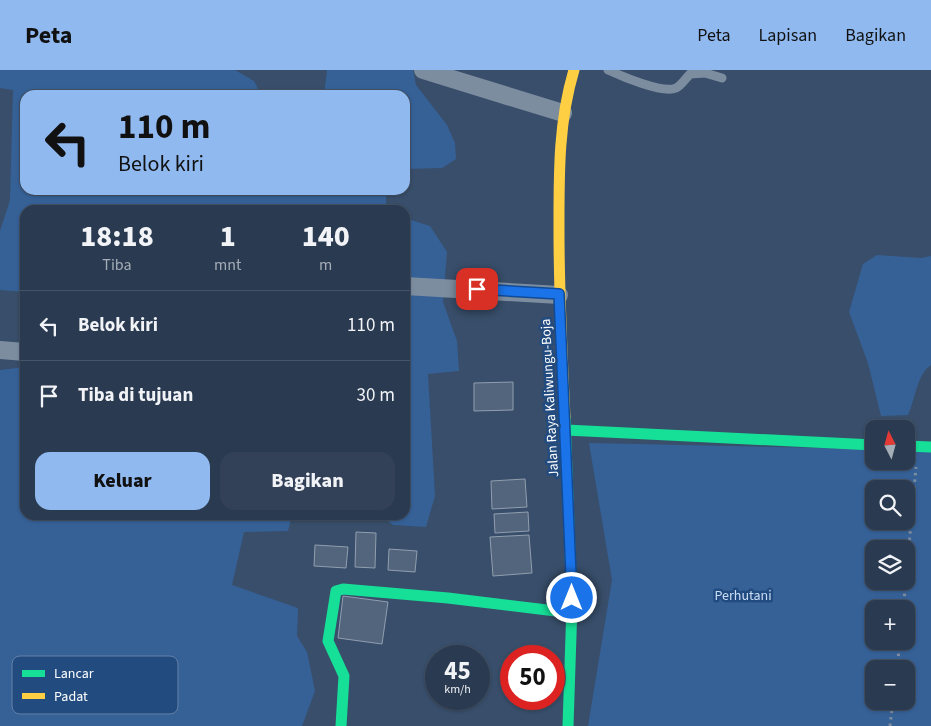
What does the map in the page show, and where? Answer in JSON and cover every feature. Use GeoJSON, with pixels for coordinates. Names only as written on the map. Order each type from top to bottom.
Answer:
{"type":"FeatureCollection","features":[{"type":"Feature","properties":{"kind":"street"},"geometry":{"type":"LineString","coordinates":[[423,70],[563,112]]}},
{"type":"Feature","properties":{"kind":"street","name":"Jalan Raya Kaliwungu-Boja"},"geometry":{"type":"LineString","coordinates":[[568,726],[572,613],[559,294],[563,112],[574,70]]}},
{"type":"Feature","properties":{"kind":"street"},"geometry":{"type":"LineString","coordinates":[[410,286],[559,294]]}},
{"type":"Feature","properties":{"kind":"street"},"geometry":{"type":"LineString","coordinates":[[0,350],[20,352]]}},
{"type":"Feature","properties":{"kind":"street"},"geometry":{"type":"LineString","coordinates":[[566,430],[865,444]]}},
{"type":"Feature","properties":{"kind":"street"},"geometry":{"type":"LineString","coordinates":[[915,446],[931,447]]}},
{"type":"Feature","properties":{"kind":"street"},"geometry":{"type":"LineString","coordinates":[[341,726],[345,677],[339,661],[330,650],[328,641],[336,591],[343,589],[448,598],[572,613]]}},
{"type":"Feature","properties":{"kind":"lane"},"geometry":{"type":"LineString","coordinates":[[608,70],[628,80],[670,90],[677,88],[690,74],[705,73],[722,78]]}},
{"type":"Feature","properties":{"kind":"path"},"geometry":{"type":"LineString","coordinates":[[908,540],[911,470]]}},
{"type":"Feature","properties":{"kind":"path"},"geometry":{"type":"LineString","coordinates":[[890,726],[892,710]]}},
{"type":"Feature","properties":{"kind":"green space"},"geometry":{"type":"Polygon","coordinates":[[[0,70],[235,70],[254,81],[258,90],[20,90],[20,195],[386,195],[386,205],[20,205],[20,292],[0,290],[0,231],[10,200],[13,90],[0,88],[0,70]]]}},
{"type":"Feature","properties":{"kind":"green space"},"geometry":{"type":"Polygon","coordinates":[[[327,70],[413,70],[416,85],[447,125],[455,143],[456,159],[442,168],[410,169],[410,90],[325,90],[327,70]]]}},
{"type":"Feature","properties":{"kind":"green space"},"geometry":{"type":"Polygon","coordinates":[[[410,220],[430,226],[447,252],[443,302],[457,341],[459,371],[428,374],[435,496],[426,527],[393,525],[387,520],[410,520],[410,220]]]}},
{"type":"Feature","properties":{"kind":"green space"},"geometry":{"type":"Polygon","coordinates":[[[877,255],[921,258],[931,256],[931,365],[922,374],[908,415],[881,416],[868,363],[849,312],[863,264],[877,255]]]}},
{"type":"Feature","properties":{"kind":"green space"},"geometry":{"type":"Polygon","coordinates":[[[20,368],[20,520],[291,520],[288,531],[244,532],[232,585],[298,608],[297,636],[307,652],[315,691],[302,726],[0,726],[0,370],[20,368]]]}},
{"type":"Feature","properties":{"kind":"green space","name":"Perhutani"},"geometry":{"type":"Polygon","coordinates":[[[589,443],[865,449],[865,470],[915,470],[915,450],[931,451],[931,726],[588,726],[612,580],[589,443]]]}},
{"type":"Feature","properties":{"kind":"building"},"geometry":{"type":"Polygon","coordinates":[[[513,382],[513,410],[474,411],[474,383],[513,382]]]}},
{"type":"Feature","properties":{"kind":"building"},"geometry":{"type":"Polygon","coordinates":[[[525,479],[527,507],[492,509],[491,481],[525,479]]]}},
{"type":"Feature","properties":{"kind":"building"},"geometry":{"type":"Polygon","coordinates":[[[528,512],[529,531],[495,533],[494,514],[528,512]]]}},
{"type":"Feature","properties":{"kind":"building"},"geometry":{"type":"Polygon","coordinates":[[[356,532],[376,533],[375,568],[355,567],[356,532]]]}},
{"type":"Feature","properties":{"kind":"building"},"geometry":{"type":"Polygon","coordinates":[[[529,535],[532,573],[493,576],[490,537],[529,535]]]}},
{"type":"Feature","properties":{"kind":"building"},"geometry":{"type":"Polygon","coordinates":[[[315,545],[348,547],[346,568],[314,566],[315,545]]]}},
{"type":"Feature","properties":{"kind":"building"},"geometry":{"type":"Polygon","coordinates":[[[389,549],[417,551],[415,572],[388,570],[389,549]]]}},
{"type":"Feature","properties":{"kind":"building"},"geometry":{"type":"Polygon","coordinates":[[[343,596],[388,602],[382,644],[338,638],[343,596]]]}},
{"type":"Feature","properties":{"kind":"traffic: fast"},"geometry":{"type":"LineString","coordinates":[[565,417],[572,605],[568,726]]}},
{"type":"Feature","properties":{"kind":"traffic: fast"},"geometry":{"type":"LineString","coordinates":[[566,430],[865,445]]}},
{"type":"Feature","properties":{"kind":"traffic: fast"},"geometry":{"type":"LineString","coordinates":[[915,446],[931,447]]}},
{"type":"Feature","properties":{"kind":"traffic: fast"},"geometry":{"type":"LineString","coordinates":[[341,726],[344,676],[328,641],[336,591],[343,589],[448,598],[572,613]]}},
{"type":"Feature","properties":{"kind":"traffic: slow"},"geometry":{"type":"LineString","coordinates":[[565,417],[560,278],[560,150],[565,110],[574,70]]}},
{"type":"Feature","properties":{"kind":"route"},"geometry":{"type":"LineString","coordinates":[[477,289],[559,294],[572,598]]}}]}
